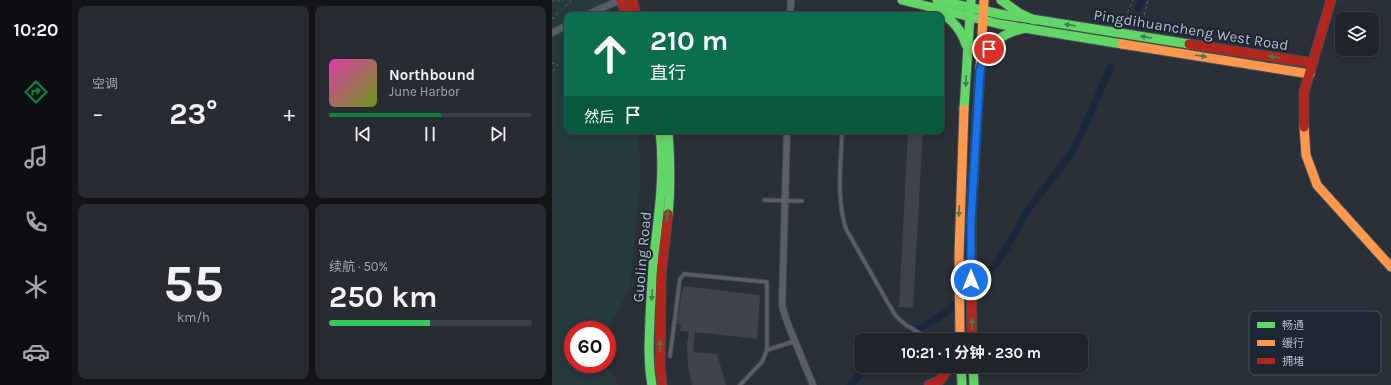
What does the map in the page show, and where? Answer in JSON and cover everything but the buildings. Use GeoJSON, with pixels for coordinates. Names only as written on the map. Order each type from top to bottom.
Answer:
{"type":"FeatureCollection","features":[{"type":"Feature","properties":{"kind":"main road"},"geometry":{"type":"LineString","coordinates":[[621,0],[626,12]]}},
{"type":"Feature","properties":{"kind":"main road"},"geometry":{"type":"LineString","coordinates":[[632,0],[635,12]]}},
{"type":"Feature","properties":{"kind":"main road"},"geometry":{"type":"LineString","coordinates":[[902,0],[929,7],[970,8]]}},
{"type":"Feature","properties":{"kind":"main road"},"geometry":{"type":"LineString","coordinates":[[937,0],[970,8]]}},
{"type":"Feature","properties":{"kind":"main road"},"geometry":{"type":"LineString","coordinates":[[972,333],[971,220],[984,0]]}},
{"type":"Feature","properties":{"kind":"main road"},"geometry":{"type":"LineString","coordinates":[[1001,0],[1019,13],[1034,20]]}},
{"type":"Feature","properties":{"kind":"main road"},"geometry":{"type":"LineString","coordinates":[[1331,0],[1304,92],[1302,120],[1311,171],[1317,185],[1391,267]]}},
{"type":"Feature","properties":{"kind":"main road"},"geometry":{"type":"LineString","coordinates":[[929,7],[938,12]]}},
{"type":"Feature","properties":{"kind":"main road"},"geometry":{"type":"LineString","coordinates":[[960,333],[958,220],[970,8]]}},
{"type":"Feature","properties":{"kind":"main road","name":"Pingdihuancheng West Road"},"geometry":{"type":"LineString","coordinates":[[970,8],[1034,20],[1313,63]]}},
{"type":"Feature","properties":{"kind":"main road","name":"Pingdihuancheng West Road"},"geometry":{"type":"LineString","coordinates":[[970,8],[983,20],[1310,74]]}},
{"type":"Feature","properties":{"kind":"main road"},"geometry":{"type":"LineString","coordinates":[[944,15],[956,24],[966,42],[968,54]]}},
{"type":"Feature","properties":{"kind":"main road"},"geometry":{"type":"LineString","coordinates":[[980,71],[983,59],[995,41],[1012,30],[1025,28]]}},
{"type":"Feature","properties":{"kind":"main road","name":"Guoling Road"},"geometry":{"type":"LineString","coordinates":[[652,385],[649,373],[649,331],[654,256],[662,194],[663,150],[660,134]]}},
{"type":"Feature","properties":{"kind":"main road","name":"Guoling Road"},"geometry":{"type":"LineString","coordinates":[[662,385],[660,368],[661,275],[670,191],[668,134]]}},
{"type":"Feature","properties":{"kind":"main road"},"geometry":{"type":"LineString","coordinates":[[929,385],[940,380],[946,373]]}},
{"type":"Feature","properties":{"kind":"main road"},"geometry":{"type":"LineString","coordinates":[[961,373],[962,385]]}},
{"type":"Feature","properties":{"kind":"main road"},"geometry":{"type":"LineString","coordinates":[[973,373],[974,385]]}},
{"type":"Feature","properties":{"kind":"street"},"geometry":{"type":"LineString","coordinates":[[593,12],[621,0]]}},
{"type":"Feature","properties":{"kind":"street"},"geometry":{"type":"LineString","coordinates":[[790,12],[792,2]]}},
{"type":"Feature","properties":{"kind":"street"},"geometry":{"type":"LineString","coordinates":[[552,33],[564,27]]}},
{"type":"Feature","properties":{"kind":"street"},"geometry":{"type":"LineString","coordinates":[[787,134],[782,306],[813,385]]}},
{"type":"Feature","properties":{"kind":"lane"},"geometry":{"type":"LineString","coordinates":[[842,134],[840,201],[846,229],[896,316],[920,333]]}},
{"type":"Feature","properties":{"kind":"lane"},"geometry":{"type":"LineString","coordinates":[[764,200],[802,201]]}},
{"type":"Feature","properties":{"kind":"lane"},"geometry":{"type":"LineString","coordinates":[[670,356],[680,279],[684,274],[767,282],[767,350],[762,362],[740,385]]}},
{"type":"Feature","properties":{"kind":"lane"},"geometry":{"type":"LineString","coordinates":[[767,350],[795,341]]}},
{"type":"Feature","properties":{"kind":"path"},"geometry":{"type":"LineString","coordinates":[[553,0],[553,2],[564,0]]}},
{"type":"Feature","properties":{"kind":"path"},"geometry":{"type":"LineString","coordinates":[[552,19],[572,0]]}},
{"type":"Feature","properties":{"kind":"path"},"geometry":{"type":"LineString","coordinates":[[1125,18],[1133,0]]}},
{"type":"Feature","properties":{"kind":"path"},"geometry":{"type":"LineString","coordinates":[[1143,21],[1148,0]]}},
{"type":"Feature","properties":{"kind":"path"},"geometry":{"type":"LineString","coordinates":[[552,63],[558,64],[552,73]]}},
{"type":"Feature","properties":{"kind":"green space"},"geometry":{"type":"Polygon","coordinates":[[[552,0],[610,0],[612,12],[564,12],[564,134],[638,134],[641,173],[630,288],[612,321],[564,321],[564,373],[611,373],[619,385],[552,385],[552,0]]]}},
{"type":"Feature","properties":{"kind":"waterway"},"geometry":{"type":"LineString","coordinates":[[1138,8],[1142,0]]}},
{"type":"Feature","properties":{"kind":"waterway"},"geometry":{"type":"LineString","coordinates":[[911,333],[945,313],[998,261],[1027,211],[1070,155],[1111,67]]}},
{"type":"Feature","properties":{"kind":"waterway"},"geometry":{"type":"LineString","coordinates":[[851,385],[860,373]]}},
{"type":"Feature","properties":{"kind":"traffic: fast"},"geometry":{"type":"LineString","coordinates":[[902,0],[999,24],[1122,44]]}},
{"type":"Feature","properties":{"kind":"traffic: fast"},"geometry":{"type":"LineString","coordinates":[[937,0],[1000,14],[1189,44]]}},
{"type":"Feature","properties":{"kind":"traffic: fast"},"geometry":{"type":"LineString","coordinates":[[964,109],[971,0]]}},
{"type":"Feature","properties":{"kind":"traffic: fast"},"geometry":{"type":"LineString","coordinates":[[1001,0],[1019,13],[1034,20]]}},
{"type":"Feature","properties":{"kind":"traffic: fast"},"geometry":{"type":"LineString","coordinates":[[929,7],[938,12]]}},
{"type":"Feature","properties":{"kind":"traffic: fast"},"geometry":{"type":"LineString","coordinates":[[944,15],[956,26],[966,45]]}},
{"type":"Feature","properties":{"kind":"traffic: fast"},"geometry":{"type":"LineString","coordinates":[[983,61],[990,48],[999,39],[1011,32],[1025,28]]}},
{"type":"Feature","properties":{"kind":"traffic: fast"},"geometry":{"type":"LineString","coordinates":[[652,385],[649,360],[649,335],[654,255],[662,178],[660,134]]}},
{"type":"Feature","properties":{"kind":"traffic: fast"},"geometry":{"type":"LineString","coordinates":[[668,134],[670,193],[668,214]]}},
{"type":"Feature","properties":{"kind":"traffic: fast"},"geometry":{"type":"LineString","coordinates":[[961,373],[962,385]]}},
{"type":"Feature","properties":{"kind":"traffic: fast"},"geometry":{"type":"LineString","coordinates":[[973,373],[974,385]]}},
{"type":"Feature","properties":{"kind":"traffic: slow"},"geometry":{"type":"LineString","coordinates":[[979,87],[984,0]]}},
{"type":"Feature","properties":{"kind":"traffic: slow"},"geometry":{"type":"LineString","coordinates":[[1122,44],[1310,74]]}},
{"type":"Feature","properties":{"kind":"traffic: slow"},"geometry":{"type":"LineString","coordinates":[[960,333],[959,255],[964,109]]}},
{"type":"Feature","properties":{"kind":"traffic: slow"},"geometry":{"type":"LineString","coordinates":[[1304,127],[1306,155],[1317,185],[1391,267]]}},
{"type":"Feature","properties":{"kind":"traffic: jam"},"geometry":{"type":"LineString","coordinates":[[621,0],[626,12]]}},
{"type":"Feature","properties":{"kind":"traffic: jam"},"geometry":{"type":"LineString","coordinates":[[632,0],[635,12]]}},
{"type":"Feature","properties":{"kind":"traffic: jam"},"geometry":{"type":"LineString","coordinates":[[1304,127],[1304,92],[1331,0]]}},
{"type":"Feature","properties":{"kind":"traffic: jam"},"geometry":{"type":"LineString","coordinates":[[1189,44],[1313,63]]}},
{"type":"Feature","properties":{"kind":"traffic: jam"},"geometry":{"type":"LineString","coordinates":[[972,333],[971,220],[979,87]]}},
{"type":"Feature","properties":{"kind":"traffic: jam"},"geometry":{"type":"LineString","coordinates":[[662,385],[660,368],[661,275],[668,214]]}},
{"type":"Feature","properties":{"kind":"traffic: jam"},"geometry":{"type":"LineString","coordinates":[[929,385],[940,380],[946,373]]}},
{"type":"Feature","properties":{"kind":"route"},"geometry":{"type":"LineString","coordinates":[[971,280],[971,220],[980,71],[983,59],[989,49]]}}]}
